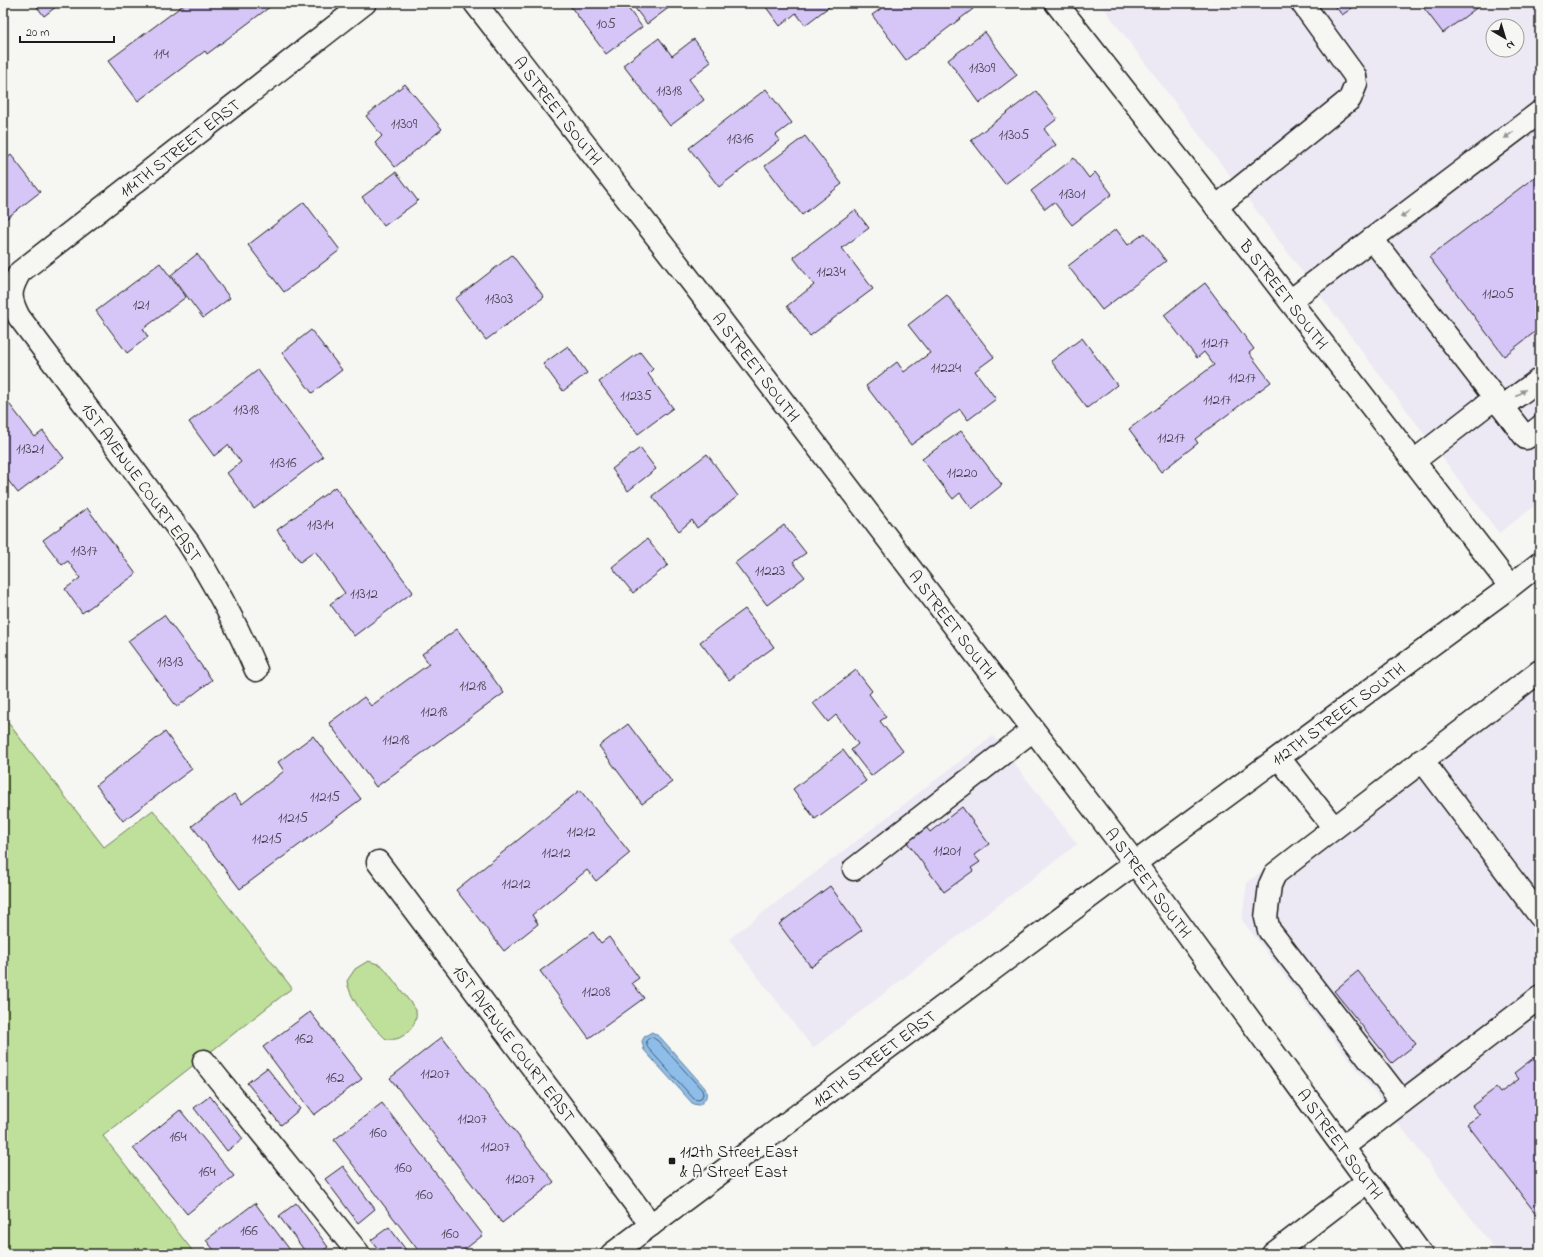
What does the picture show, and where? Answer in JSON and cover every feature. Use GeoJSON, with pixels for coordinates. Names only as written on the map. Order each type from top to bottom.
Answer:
{"type":"FeatureCollection","features":[{"type":"Feature","properties":{"kind":"street","name":"114TH STREET EAST"},"geometry":{"type":"LineString","coordinates":[[12,304],[11,294],[15,281],[20,272],[365,3]]}},
{"type":"Feature","properties":{"kind":"street","name":"A STREET SOUTH"},"geometry":{"type":"LineString","coordinates":[[475,3],[710,307],[1135,863],[1421,1254]]}},
{"type":"Feature","properties":{"kind":"street","name":"B STREET SOUTH"},"geometry":{"type":"LineString","coordinates":[[1056,3],[1290,301],[1510,586]]}},
{"type":"Feature","properties":{"kind":"street"},"geometry":{"type":"LineString","coordinates":[[1216,206],[1350,100],[1356,84],[1355,76],[1302,3]]}},
{"type":"Feature","properties":{"kind":"street"},"geometry":{"type":"LineString","coordinates":[[1290,301],[1540,112]]}},
{"type":"Feature","properties":{"kind":"street"},"geometry":{"type":"LineString","coordinates":[[1372,239],[1499,403],[1533,432]]}},
{"type":"Feature","properties":{"kind":"street","name":"1ST AVENUE COURT EAST"},"geometry":{"type":"LineString","coordinates":[[12,304],[19,317],[188,542],[208,573],[240,633],[256,670]]}},
{"type":"Feature","properties":{"kind":"street"},"geometry":{"type":"LineString","coordinates":[[1414,461],[1499,403],[1540,379]]}},
{"type":"Feature","properties":{"kind":"street","name":"112TH STREET SOUTH"},"geometry":{"type":"LineString","coordinates":[[1135,863],[1279,758],[1540,563]]}},
{"type":"Feature","properties":{"kind":"street"},"geometry":{"type":"LineString","coordinates":[[1402,1102],[1269,930],[1266,918],[1270,885],[1275,874],[1540,671]]}},
{"type":"Feature","properties":{"kind":"street"},"geometry":{"type":"LineString","coordinates":[[854,869],[1033,730]]}},
{"type":"Feature","properties":{"kind":"street"},"geometry":{"type":"LineString","coordinates":[[1279,758],[1334,828]]}},
{"type":"Feature","properties":{"kind":"street"},"geometry":{"type":"LineString","coordinates":[[1422,760],[1540,916]]}},
{"type":"Feature","properties":{"kind":"street","name":"1ST AVENUE COURT EAST"},"geometry":{"type":"LineString","coordinates":[[378,862],[651,1225]]}},
{"type":"Feature","properties":{"kind":"street","name":"112TH STREET EAST"},"geometry":{"type":"LineString","coordinates":[[612,1254],[1135,863]]}},
{"type":"Feature","properties":{"kind":"street"},"geometry":{"type":"LineString","coordinates":[[1343,1147],[1540,997]]}},
{"type":"Feature","properties":{"kind":"street"},"geometry":{"type":"LineString","coordinates":[[204,1060],[359,1254]]}},
{"type":"Feature","properties":{"kind":"street"},"geometry":{"type":"LineString","coordinates":[[1272,1254],[1368,1181]]}},
{"type":"Feature","properties":{"kind":"shaded area"},"geometry":{"type":"Polygon","coordinates":[[[1100,3],[1540,3],[1540,502],[1499,533],[1100,3]]]}},
{"type":"Feature","properties":{"kind":"shaded area"},"geometry":{"type":"Polygon","coordinates":[[[1540,654],[1540,1254],[1499,1254],[1242,920],[1247,883],[1540,654]]]}},
{"type":"Feature","properties":{"kind":"shaded area"},"geometry":{"type":"Polygon","coordinates":[[[993,736],[1077,844],[813,1048],[729,939],[993,736]]]}},
{"type":"Feature","properties":{"kind":"green space"},"geometry":{"type":"Polygon","coordinates":[[[3,716],[104,847],[153,810],[292,988],[103,1136],[195,1254],[3,1254],[3,716]]]}},
{"type":"Feature","properties":{"kind":"green space"},"geometry":{"type":"Polygon","coordinates":[[[368,961],[381,965],[385,969],[416,1010],[416,1019],[412,1027],[407,1033],[397,1039],[386,1039],[380,1034],[362,1013],[349,989],[347,981],[355,969],[368,961]]]}},
{"type":"Feature","properties":{"kind":"water"},"geometry":{"type":"Polygon","coordinates":[[[652,1032],[660,1037],[705,1088],[706,1098],[699,1105],[693,1104],[644,1050],[642,1041],[645,1036],[652,1032]]]}},
{"type":"Feature","properties":{"kind":"building"},"geometry":{"type":"Polygon","coordinates":[[[34,3],[61,3],[44,16],[34,3]]]}},
{"type":"Feature","properties":{"kind":"building"},"geometry":{"type":"Polygon","coordinates":[[[186,3],[275,3],[207,54],[205,51],[138,101],[108,61],[186,3]]]}},
{"type":"Feature","properties":{"kind":"building"},"geometry":{"type":"Polygon","coordinates":[[[568,3],[624,3],[642,27],[606,54],[568,3]]]}},
{"type":"Feature","properties":{"kind":"building"},"geometry":{"type":"Polygon","coordinates":[[[631,3],[675,3],[647,24],[631,3]]]}},
{"type":"Feature","properties":{"kind":"building"},"geometry":{"type":"Polygon","coordinates":[[[763,3],[834,3],[805,25],[796,13],[780,26],[763,3]]]}},
{"type":"Feature","properties":{"kind":"building"},"geometry":{"type":"Polygon","coordinates":[[[889,3],[969,3],[973,9],[906,60],[872,15],[889,3]]]}},
{"type":"Feature","properties":{"kind":"building"},"geometry":{"type":"Polygon","coordinates":[[[1333,3],[1359,3],[1342,15],[1333,3]]]}},
{"type":"Feature","properties":{"kind":"building"},"geometry":{"type":"Polygon","coordinates":[[[1420,3],[1483,3],[1443,33],[1420,3]]]}},
{"type":"Feature","properties":{"kind":"building"},"geometry":{"type":"Polygon","coordinates":[[[985,32],[1017,75],[980,103],[948,60],[985,32]]]}},
{"type":"Feature","properties":{"kind":"building"},"geometry":{"type":"Polygon","coordinates":[[[659,38],[672,56],[694,39],[711,62],[689,79],[704,100],[670,126],[623,65],[659,38]]]}},
{"type":"Feature","properties":{"kind":"building"},"geometry":{"type":"Polygon","coordinates":[[[405,84],[442,129],[395,167],[375,143],[382,136],[366,116],[405,84]]]}},
{"type":"Feature","properties":{"kind":"building"},"geometry":{"type":"Polygon","coordinates":[[[766,89],[792,123],[776,135],[780,140],[719,187],[689,148],[766,89]]]}},
{"type":"Feature","properties":{"kind":"building"},"geometry":{"type":"Polygon","coordinates":[[[1036,91],[1057,119],[1044,129],[1056,145],[1005,184],[971,140],[1036,91]]]}},
{"type":"Feature","properties":{"kind":"building"},"geometry":{"type":"Polygon","coordinates":[[[805,136],[842,184],[802,215],[765,166],[805,136]]]}},
{"type":"Feature","properties":{"kind":"building"},"geometry":{"type":"Polygon","coordinates":[[[11,155],[40,192],[3,221],[3,160],[4,161],[11,155]]]}},
{"type":"Feature","properties":{"kind":"building"},"geometry":{"type":"Polygon","coordinates":[[[1074,158],[1089,178],[1095,172],[1112,194],[1072,225],[1054,202],[1045,209],[1031,191],[1074,158]]]}},
{"type":"Feature","properties":{"kind":"building"},"geometry":{"type":"Polygon","coordinates":[[[396,172],[418,201],[384,226],[362,197],[396,172]]]}},
{"type":"Feature","properties":{"kind":"building"},"geometry":{"type":"Polygon","coordinates":[[[1540,173],[1540,328],[1504,356],[1429,257],[1540,173]]]}},
{"type":"Feature","properties":{"kind":"building"},"geometry":{"type":"Polygon","coordinates":[[[304,202],[340,250],[284,292],[248,245],[304,202]]]}},
{"type":"Feature","properties":{"kind":"building"},"geometry":{"type":"Polygon","coordinates":[[[855,210],[869,228],[842,248],[873,289],[810,336],[787,306],[814,285],[793,257],[855,210]]]}},
{"type":"Feature","properties":{"kind":"building"},"geometry":{"type":"Polygon","coordinates":[[[1116,229],[1128,245],[1145,233],[1166,261],[1102,310],[1068,266],[1116,229]]]}},
{"type":"Feature","properties":{"kind":"building"},"geometry":{"type":"Polygon","coordinates":[[[197,254],[230,298],[203,318],[171,275],[197,254]]]}},
{"type":"Feature","properties":{"kind":"building"},"geometry":{"type":"Polygon","coordinates":[[[512,255],[544,297],[486,340],[455,299],[512,255]]]}},
{"type":"Feature","properties":{"kind":"building"},"geometry":{"type":"Polygon","coordinates":[[[160,263],[186,297],[143,329],[148,337],[127,353],[96,311],[160,263]]]}},
{"type":"Feature","properties":{"kind":"building"},"geometry":{"type":"Polygon","coordinates":[[[1205,283],[1254,349],[1249,353],[1271,382],[1195,439],[1198,443],[1161,472],[1129,429],[1214,365],[1204,352],[1197,358],[1164,315],[1205,283]]]}},
{"type":"Feature","properties":{"kind":"building"},"geometry":{"type":"Polygon","coordinates":[[[947,295],[994,357],[975,371],[996,399],[968,420],[960,409],[911,445],[866,386],[897,362],[904,372],[930,353],[908,325],[947,295]]]}},
{"type":"Feature","properties":{"kind":"building"},"geometry":{"type":"Polygon","coordinates":[[[311,330],[342,370],[312,393],[282,353],[311,330]]]}},
{"type":"Feature","properties":{"kind":"building"},"geometry":{"type":"Polygon","coordinates":[[[1082,338],[1117,385],[1087,408],[1051,361],[1082,338]]]}},
{"type":"Feature","properties":{"kind":"building"},"geometry":{"type":"Polygon","coordinates":[[[568,346],[587,373],[563,391],[543,364],[568,346]]]}},
{"type":"Feature","properties":{"kind":"building"},"geometry":{"type":"Polygon","coordinates":[[[640,352],[653,369],[648,374],[673,408],[638,434],[599,382],[640,352]]]}},
{"type":"Feature","properties":{"kind":"building"},"geometry":{"type":"Polygon","coordinates":[[[258,370],[323,457],[254,509],[227,473],[241,462],[228,445],[214,456],[189,422],[258,370]]]}},
{"type":"Feature","properties":{"kind":"building"},"geometry":{"type":"Polygon","coordinates":[[[3,396],[35,437],[43,431],[64,458],[18,493],[3,474],[3,396]]]}},
{"type":"Feature","properties":{"kind":"building"},"geometry":{"type":"Polygon","coordinates":[[[961,431],[1002,485],[972,509],[960,493],[953,499],[922,459],[961,431]]]}},
{"type":"Feature","properties":{"kind":"building"},"geometry":{"type":"Polygon","coordinates":[[[640,448],[656,469],[628,491],[612,469],[640,448]]]}},
{"type":"Feature","properties":{"kind":"building"},"geometry":{"type":"Polygon","coordinates":[[[707,454],[738,496],[697,528],[692,520],[679,531],[652,496],[707,454]]]}},
{"type":"Feature","properties":{"kind":"building"},"geometry":{"type":"Polygon","coordinates":[[[335,487],[413,592],[354,636],[330,604],[345,593],[315,551],[300,562],[277,530],[335,487]]]}},
{"type":"Feature","properties":{"kind":"building"},"geometry":{"type":"Polygon","coordinates":[[[87,508],[136,574],[82,613],[65,589],[80,578],[68,561],[62,565],[43,540],[87,508]]]}},
{"type":"Feature","properties":{"kind":"building"},"geometry":{"type":"Polygon","coordinates":[[[784,525],[806,553],[793,562],[805,577],[767,605],[735,563],[784,525]]]}},
{"type":"Feature","properties":{"kind":"building"},"geometry":{"type":"Polygon","coordinates":[[[647,539],[668,565],[633,593],[612,567],[647,539]]]}},
{"type":"Feature","properties":{"kind":"building"},"geometry":{"type":"Polygon","coordinates":[[[745,609],[774,647],[729,680],[700,642],[745,609]]]}},
{"type":"Feature","properties":{"kind":"building"},"geometry":{"type":"Polygon","coordinates":[[[164,615],[212,680],[177,707],[128,641],[164,615]]]}},
{"type":"Feature","properties":{"kind":"building"},"geometry":{"type":"Polygon","coordinates":[[[457,629],[504,693],[376,787],[329,723],[364,697],[371,706],[429,664],[422,654],[457,629]]]}},
{"type":"Feature","properties":{"kind":"building"},"geometry":{"type":"Polygon","coordinates":[[[856,670],[872,691],[869,694],[886,717],[880,721],[903,751],[871,776],[851,750],[858,744],[836,715],[828,722],[813,703],[856,670]]]}},
{"type":"Feature","properties":{"kind":"building"},"geometry":{"type":"Polygon","coordinates":[[[628,724],[672,782],[642,804],[599,746],[628,724]]]}},
{"type":"Feature","properties":{"kind":"building"},"geometry":{"type":"Polygon","coordinates":[[[165,732],[192,769],[123,821],[96,785],[165,732]]]}},
{"type":"Feature","properties":{"kind":"building"},"geometry":{"type":"Polygon","coordinates":[[[313,736],[361,799],[240,889],[192,826],[234,794],[242,804],[284,771],[278,762],[313,736]]]}},
{"type":"Feature","properties":{"kind":"building"},"geometry":{"type":"Polygon","coordinates":[[[843,750],[866,781],[815,819],[793,789],[843,750]]]}},
{"type":"Feature","properties":{"kind":"building"},"geometry":{"type":"Polygon","coordinates":[[[580,790],[630,853],[596,881],[587,870],[532,915],[538,924],[504,951],[456,890],[580,790]]]}},
{"type":"Feature","properties":{"kind":"building"},"geometry":{"type":"Polygon","coordinates":[[[962,807],[989,844],[974,855],[980,862],[971,868],[973,871],[944,892],[906,841],[926,827],[930,832],[962,807]]]}},
{"type":"Feature","properties":{"kind":"building"},"geometry":{"type":"Polygon","coordinates":[[[830,886],[862,930],[811,967],[779,924],[830,886]]]}},
{"type":"Feature","properties":{"kind":"building"},"geometry":{"type":"Polygon","coordinates":[[[593,932],[601,943],[609,937],[639,978],[632,983],[644,998],[589,1038],[540,971],[593,932]]]}},
{"type":"Feature","properties":{"kind":"building"},"geometry":{"type":"Polygon","coordinates":[[[1358,971],[1416,1044],[1392,1063],[1334,991],[1358,971]]]}},
{"type":"Feature","properties":{"kind":"building"},"geometry":{"type":"Polygon","coordinates":[[[310,1012],[362,1079],[314,1115],[263,1047],[310,1012]]]}},
{"type":"Feature","properties":{"kind":"building"},"geometry":{"type":"Polygon","coordinates":[[[442,1037],[554,1182],[502,1223],[390,1078],[442,1037]]]}},
{"type":"Feature","properties":{"kind":"building"},"geometry":{"type":"Polygon","coordinates":[[[1540,1053],[1540,1219],[1467,1124],[1480,1115],[1472,1106],[1496,1088],[1500,1093],[1519,1079],[1514,1073],[1540,1053]]]}},
{"type":"Feature","properties":{"kind":"building"},"geometry":{"type":"Polygon","coordinates":[[[267,1068],[300,1109],[281,1125],[247,1083],[267,1068]]]}},
{"type":"Feature","properties":{"kind":"building"},"geometry":{"type":"Polygon","coordinates":[[[210,1096],[243,1139],[227,1151],[194,1108],[210,1096]]]}},
{"type":"Feature","properties":{"kind":"building"},"geometry":{"type":"Polygon","coordinates":[[[382,1103],[483,1235],[459,1254],[421,1254],[334,1140],[382,1103]]]}},
{"type":"Feature","properties":{"kind":"building"},"geometry":{"type":"Polygon","coordinates":[[[180,1110],[234,1176],[187,1214],[133,1148],[180,1110]]]}},
{"type":"Feature","properties":{"kind":"building"},"geometry":{"type":"Polygon","coordinates":[[[343,1166],[375,1209],[358,1223],[325,1179],[343,1166]]]}},
{"type":"Feature","properties":{"kind":"building"},"geometry":{"type":"Polygon","coordinates":[[[255,1203],[293,1254],[217,1254],[206,1240],[255,1203]]]}},
{"type":"Feature","properties":{"kind":"building"},"geometry":{"type":"Polygon","coordinates":[[[296,1203],[328,1247],[318,1254],[307,1254],[279,1216],[296,1203]]]}},
{"type":"Feature","properties":{"kind":"building"},"geometry":{"type":"Polygon","coordinates":[[[389,1227],[409,1254],[382,1254],[371,1240],[389,1227]]]}},
{"type":"Feature","properties":{"kind":"place","name":"112th Street East & A Street East"},"geometry":{"type":"Point","coordinates":[672,1161]}}]}
